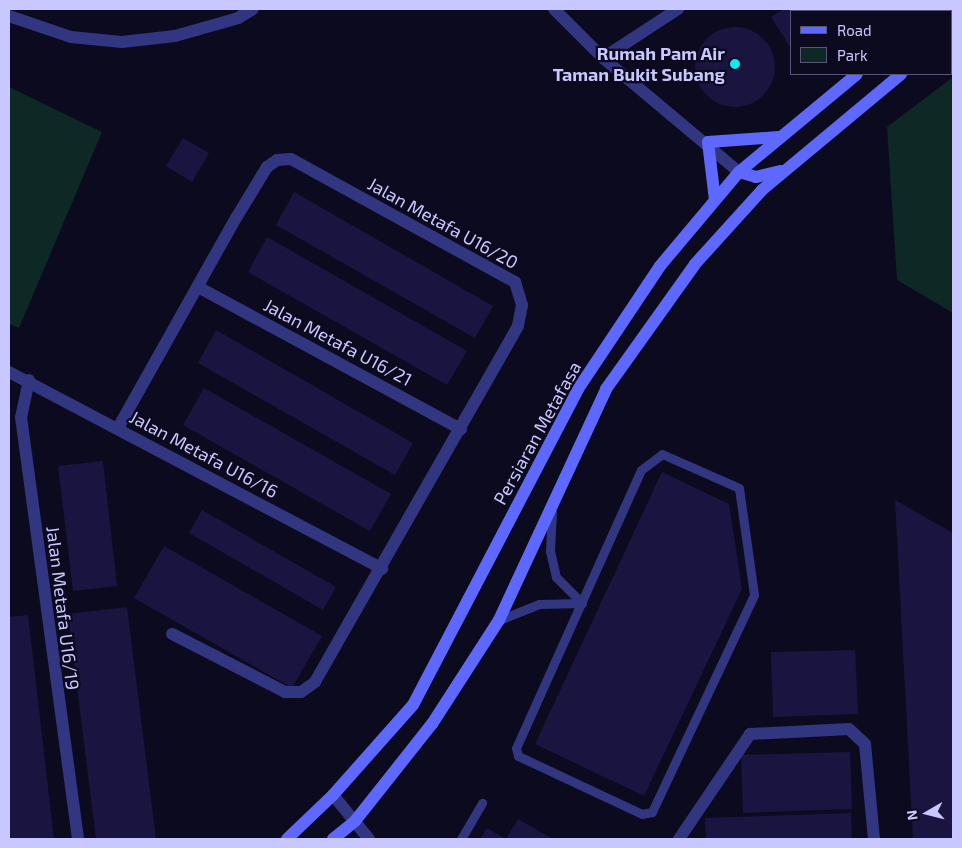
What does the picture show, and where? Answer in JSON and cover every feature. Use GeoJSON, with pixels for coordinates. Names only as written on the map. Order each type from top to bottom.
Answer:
{"type":"FeatureCollection","features":[{"type":"Feature","properties":{"kind":"main road","name":"Persiaran Metafasa"},"geometry":{"type":"LineString","coordinates":[[287,839],[333,795],[413,705],[578,389],[660,266],[739,172],[856,75]]}},
{"type":"Feature","properties":{"kind":"main road"},"geometry":{"type":"LineString","coordinates":[[333,839],[355,821],[432,724],[498,620],[606,389],[695,264],[762,190],[899,75]]}},
{"type":"Feature","properties":{"kind":"main road"},"geometry":{"type":"LineString","coordinates":[[715,200],[708,142],[779,137]]}},
{"type":"Feature","properties":{"kind":"main road"},"geometry":{"type":"LineString","coordinates":[[739,172],[767,176],[789,167]]}},
{"type":"Feature","properties":{"kind":"street"},"geometry":{"type":"LineString","coordinates":[[9,16],[71,37],[122,42],[175,36],[238,18],[252,9]]}},
{"type":"Feature","properties":{"kind":"street"},"geometry":{"type":"LineString","coordinates":[[554,9],[603,58],[708,142],[739,172]]}},
{"type":"Feature","properties":{"kind":"street"},"geometry":{"type":"LineString","coordinates":[[603,58],[678,9]]}},
{"type":"Feature","properties":{"kind":"street","name":"Jalan Metafa U16/20"},"geometry":{"type":"LineString","coordinates":[[118,428],[266,167],[277,160],[291,159],[515,282],[522,305],[518,326],[382,569],[315,682],[302,692],[285,692],[172,634]]}},
{"type":"Feature","properties":{"kind":"street","name":"Jalan Metafa U16/21"},"geometry":{"type":"LineString","coordinates":[[198,286],[460,429]]}},
{"type":"Feature","properties":{"kind":"street","name":"Jalan Metafa U16/16"},"geometry":{"type":"LineString","coordinates":[[9,372],[29,380],[382,569]]}},
{"type":"Feature","properties":{"kind":"street","name":"Jalan Metafa U16/19"},"geometry":{"type":"LineString","coordinates":[[29,380],[22,417],[78,839]]}},
{"type":"Feature","properties":{"kind":"street"},"geometry":{"type":"LineString","coordinates":[[679,839],[750,734],[849,729],[865,744],[874,839]]}},
{"type":"Feature","properties":{"kind":"street"},"geometry":{"type":"LineString","coordinates":[[333,795],[369,839]]}},
{"type":"Feature","properties":{"kind":"lane"},"geometry":{"type":"LineString","coordinates":[[662,454],[739,488],[754,595],[652,812],[642,814],[518,756],[516,748],[582,603],[641,470],[662,454]]}},
{"type":"Feature","properties":{"kind":"lane"},"geometry":{"type":"LineString","coordinates":[[552,505],[550,551],[556,577],[582,603]]}},
{"type":"Feature","properties":{"kind":"lane"},"geometry":{"type":"LineString","coordinates":[[498,620],[539,604],[582,603]]}},
{"type":"Feature","properties":{"kind":"lane"},"geometry":{"type":"LineString","coordinates":[[461,839],[482,803]]}},
{"type":"Feature","properties":{"kind":"green space"},"geometry":{"type":"Polygon","coordinates":[[[953,77],[953,313],[897,280],[887,127],[953,77]]]}},
{"type":"Feature","properties":{"kind":"green space"},"geometry":{"type":"Polygon","coordinates":[[[9,87],[102,132],[19,328],[9,324],[9,87]]]}},
{"type":"Feature","properties":{"kind":"building"},"geometry":{"type":"Polygon","coordinates":[[[784,9],[796,10],[790,10],[790,46],[771,17],[784,9]]]}},
{"type":"Feature","properties":{"kind":"building","name":"Rumah Pam Air Taman Bukit Subang"},"geometry":{"type":"Polygon","coordinates":[[[735,27],[750,30],[763,39],[772,52],[775,67],[772,82],[763,95],[750,104],[735,107],[720,104],[707,95],[698,82],[695,67],[698,52],[707,39],[720,30],[735,27]]]}},
{"type":"Feature","properties":{"kind":"building"},"geometry":{"type":"Polygon","coordinates":[[[183,138],[209,153],[192,182],[166,166],[183,138]]]}},
{"type":"Feature","properties":{"kind":"building"},"geometry":{"type":"Polygon","coordinates":[[[294,192],[493,306],[475,338],[276,225],[294,192]]]}},
{"type":"Feature","properties":{"kind":"building"},"geometry":{"type":"Polygon","coordinates":[[[267,237],[467,351],[447,385],[248,272],[267,237]]]}},
{"type":"Feature","properties":{"kind":"building"},"geometry":{"type":"Polygon","coordinates":[[[216,330],[413,443],[395,475],[198,363],[216,330]]]}},
{"type":"Feature","properties":{"kind":"building"},"geometry":{"type":"Polygon","coordinates":[[[204,388],[391,494],[370,531],[183,425],[204,388]]]}},
{"type":"Feature","properties":{"kind":"building"},"geometry":{"type":"Polygon","coordinates":[[[103,461],[117,586],[73,591],[58,466],[103,461]]]}},
{"type":"Feature","properties":{"kind":"building"},"geometry":{"type":"Polygon","coordinates":[[[662,472],[729,504],[742,589],[644,796],[535,744],[662,472]]]}},
{"type":"Feature","properties":{"kind":"building"},"geometry":{"type":"Polygon","coordinates":[[[895,500],[953,533],[953,839],[913,839],[895,500]]]}},
{"type":"Feature","properties":{"kind":"building"},"geometry":{"type":"Polygon","coordinates":[[[202,510],[336,587],[323,610],[189,533],[202,510]]]}},
{"type":"Feature","properties":{"kind":"building"},"geometry":{"type":"Polygon","coordinates":[[[164,546],[322,636],[292,688],[134,598],[164,546]]]}},
{"type":"Feature","properties":{"kind":"building"},"geometry":{"type":"Polygon","coordinates":[[[127,607],[156,839],[96,839],[68,614],[127,607]]]}},
{"type":"Feature","properties":{"kind":"building"},"geometry":{"type":"Polygon","coordinates":[[[28,615],[54,839],[9,839],[9,617],[28,615]]]}},
{"type":"Feature","properties":{"kind":"building"},"geometry":{"type":"Polygon","coordinates":[[[855,650],[858,714],[773,717],[771,652],[855,650]]]}},
{"type":"Feature","properties":{"kind":"building"},"geometry":{"type":"Polygon","coordinates":[[[850,752],[852,809],[743,813],[741,755],[850,752]]]}},
{"type":"Feature","properties":{"kind":"building"},"geometry":{"type":"Polygon","coordinates":[[[851,813],[852,839],[706,839],[705,818],[851,813]]]}},
{"type":"Feature","properties":{"kind":"building"},"geometry":{"type":"Polygon","coordinates":[[[518,819],[553,839],[506,839],[518,819]]]}},
{"type":"Feature","properties":{"kind":"building"},"geometry":{"type":"Polygon","coordinates":[[[487,828],[506,839],[480,839],[487,828]]]}},
{"type":"Feature","properties":{"kind":"place","name":"Rumah Pam Air Taman Bukit Subang"},"geometry":{"type":"Point","coordinates":[735,64]}}]}
